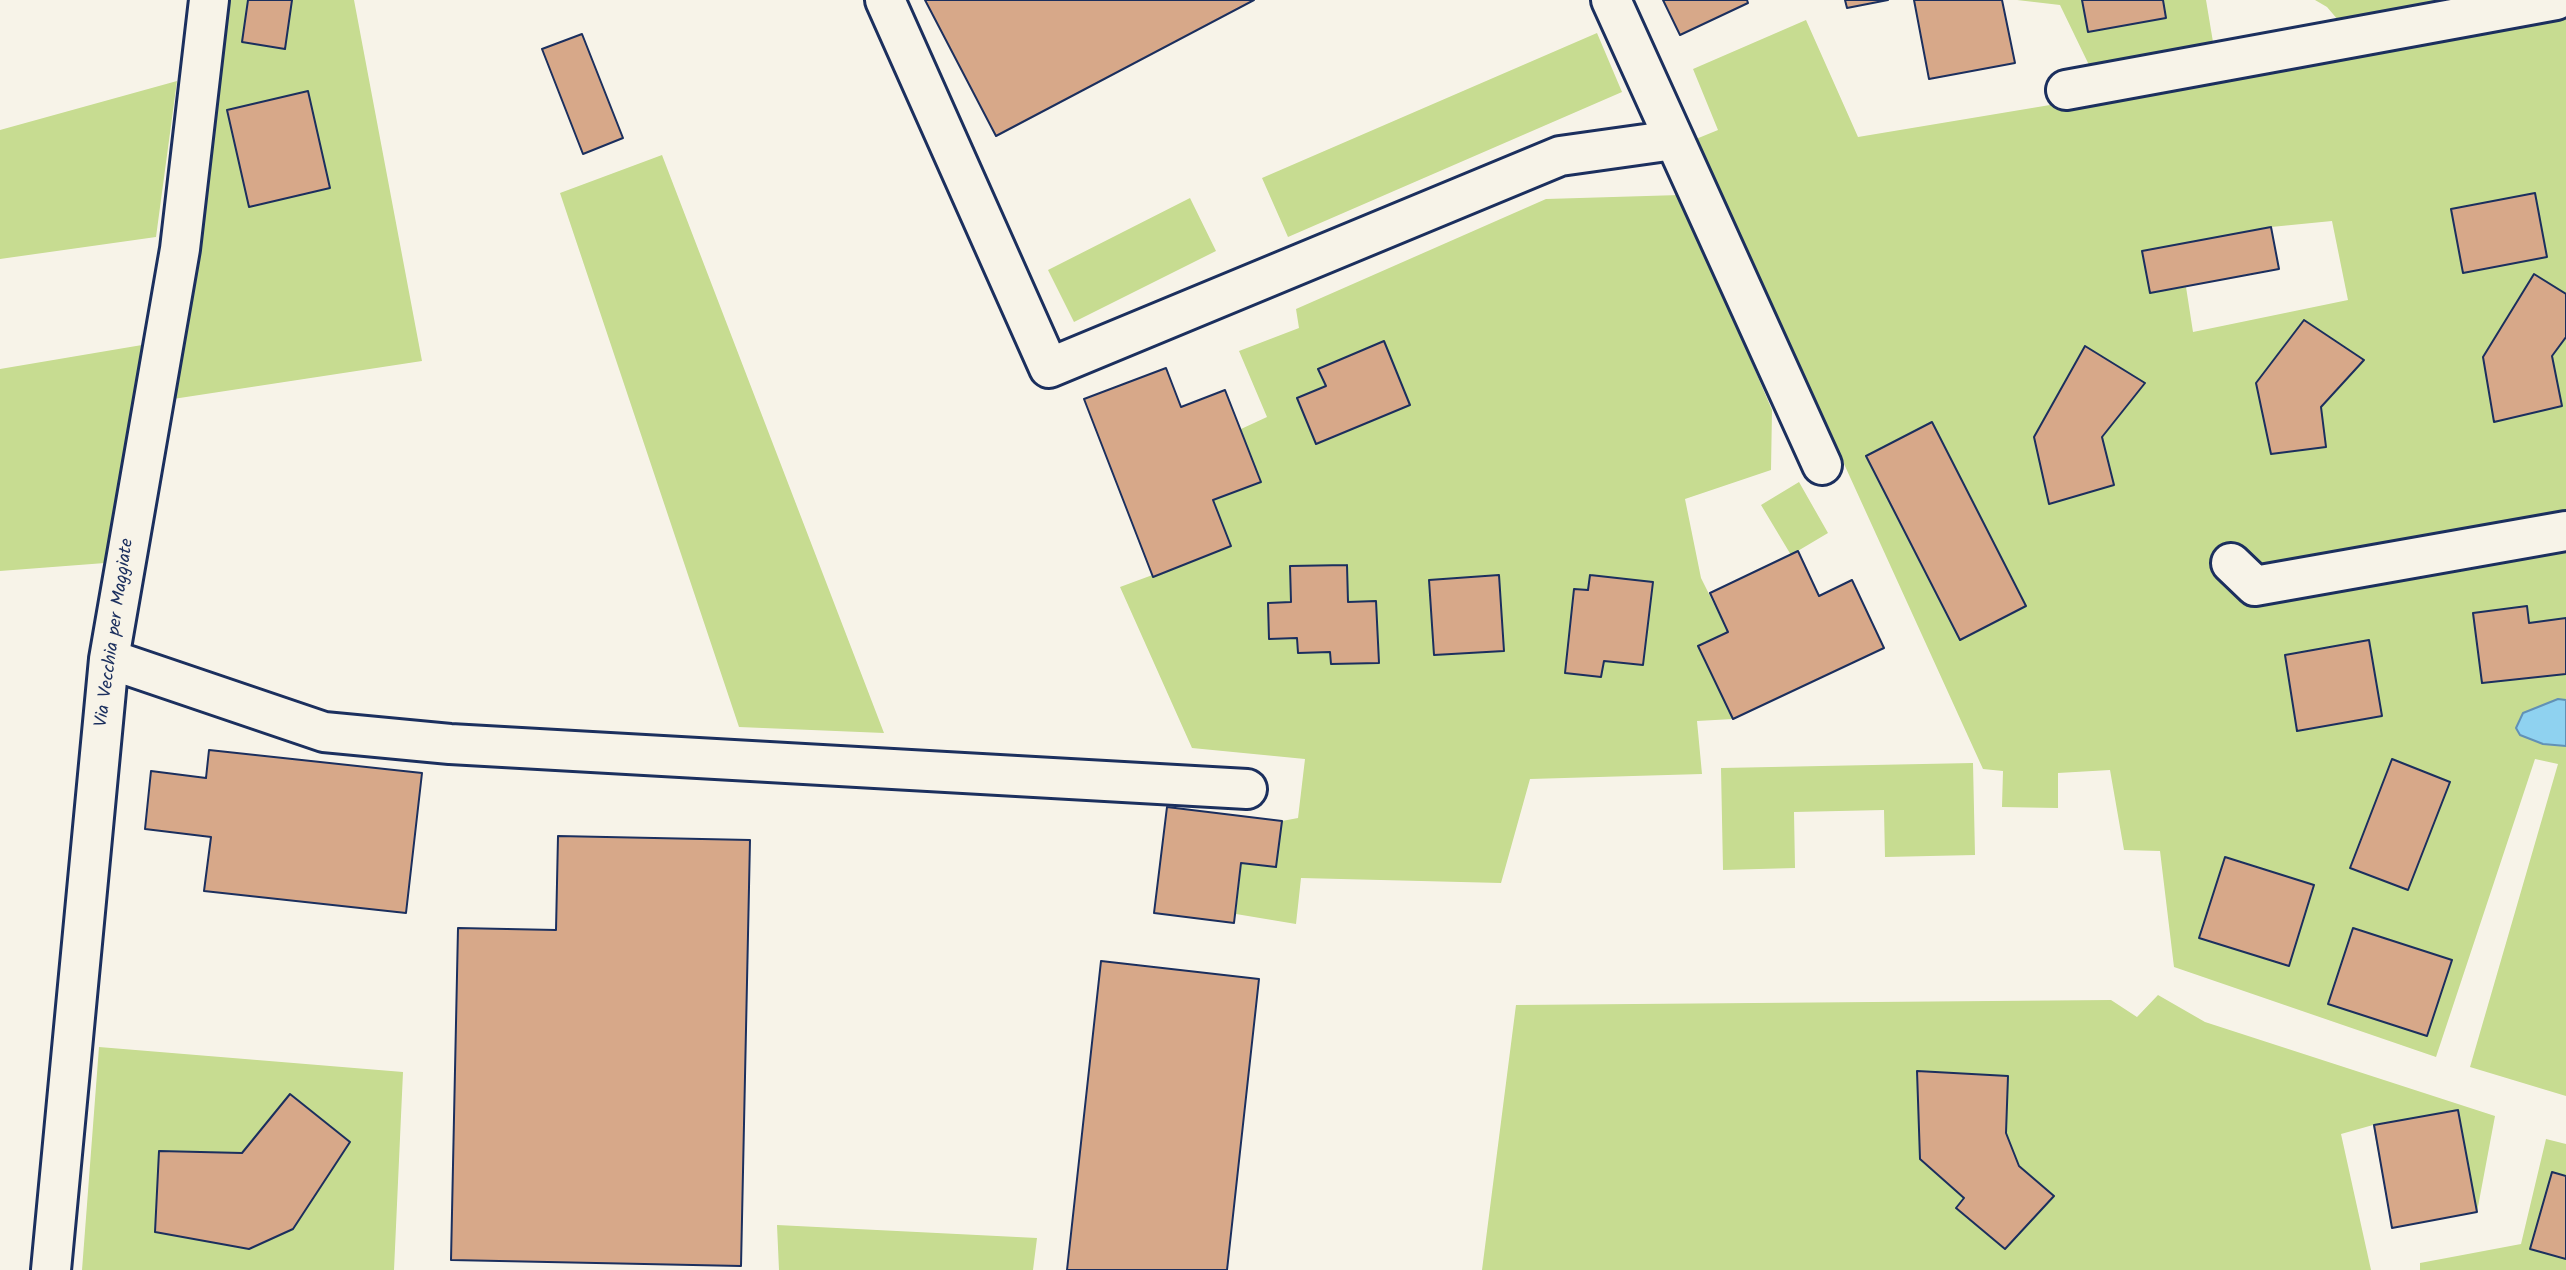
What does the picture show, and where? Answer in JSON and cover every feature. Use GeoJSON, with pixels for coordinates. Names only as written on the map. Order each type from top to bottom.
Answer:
{"type":"FeatureCollection","features":[{"type":"Feature","properties":{"kind":"street","name":"Via Vecchia per Maggiate"},"geometry":{"type":"LineString","coordinates":[[51,1270],[109,659],[180,249],[209,0]]}},
{"type":"Feature","properties":{"kind":"street"},"geometry":{"type":"LineString","coordinates":[[885,0],[1049,368],[1560,156],[1674,140]]}},
{"type":"Feature","properties":{"kind":"street"},"geometry":{"type":"LineString","coordinates":[[1611,0],[1822,465]]}},
{"type":"Feature","properties":{"kind":"street"},"geometry":{"type":"LineString","coordinates":[[2066,90],[2556,0]]}},
{"type":"Feature","properties":{"kind":"street"},"geometry":{"type":"LineString","coordinates":[[2231,563],[2255,586],[2566,531]]}},
{"type":"Feature","properties":{"kind":"street"},"geometry":{"type":"LineString","coordinates":[[109,659],[324,732],[464,744],[1247,789]]}},
{"type":"Feature","properties":{"kind":"green space"},"geometry":{"type":"Polygon","coordinates":[[[229,0],[354,0],[422,361],[173,399],[229,0]]]}},
{"type":"Feature","properties":{"kind":"green space"},"geometry":{"type":"Polygon","coordinates":[[[2017,0],[2206,0],[2213,42],[2089,65],[2060,5],[2017,0]]]}},
{"type":"Feature","properties":{"kind":"green space"},"geometry":{"type":"Polygon","coordinates":[[[2315,0],[2500,0],[2344,27],[2327,7],[2315,0]]]}},
{"type":"Feature","properties":{"kind":"green space"},"geometry":{"type":"Polygon","coordinates":[[[2566,19],[2566,1096],[2470,1067],[2558,764],[2535,759],[2436,1057],[2174,967],[2160,851],[2124,850],[2110,770],[2058,773],[2058,808],[2002,807],[2003,771],[1983,769],[1696,139],[1718,130],[1693,69],[1806,20],[1858,137],[2566,19]],[[2332,221],[2271,227],[2143,251],[2150,293],[2186,287],[2193,332],[2348,300],[2332,221]]]}},
{"type":"Feature","properties":{"kind":"green space"},"geometry":{"type":"Polygon","coordinates":[[[1597,33],[1622,92],[1288,237],[1262,178],[1597,33]]]}},
{"type":"Feature","properties":{"kind":"green space"},"geometry":{"type":"Polygon","coordinates":[[[177,81],[156,237],[0,259],[0,130],[177,81]]]}},
{"type":"Feature","properties":{"kind":"green space"},"geometry":{"type":"Polygon","coordinates":[[[662,155],[884,733],[739,727],[560,193],[662,155]]]}},
{"type":"Feature","properties":{"kind":"green space"},"geometry":{"type":"Polygon","coordinates":[[[1680,195],[1772,410],[1771,470],[1685,499],[1701,578],[1728,632],[1699,646],[1733,719],[1697,721],[1702,774],[1530,779],[1501,883],[1301,878],[1296,924],[1236,914],[1241,863],[1276,867],[1282,821],[1298,818],[1305,759],[1192,748],[1120,587],[1231,546],[1213,500],[1260,482],[1241,429],[1267,417],[1239,351],[1299,328],[1296,309],[1546,199],[1680,195]]]}},
{"type":"Feature","properties":{"kind":"green space"},"geometry":{"type":"Polygon","coordinates":[[[1190,198],[1216,251],[1074,322],[1048,270],[1190,198]]]}},
{"type":"Feature","properties":{"kind":"green space"},"geometry":{"type":"Polygon","coordinates":[[[142,345],[105,563],[0,571],[0,369],[142,345]]]}},
{"type":"Feature","properties":{"kind":"green space"},"geometry":{"type":"Polygon","coordinates":[[[1799,482],[1828,533],[1791,555],[1761,505],[1799,482]]]}},
{"type":"Feature","properties":{"kind":"green space"},"geometry":{"type":"Polygon","coordinates":[[[1973,763],[1975,855],[1885,857],[1884,810],[1794,812],[1795,868],[1723,870],[1721,768],[1973,763]]]}},
{"type":"Feature","properties":{"kind":"green space"},"geometry":{"type":"Polygon","coordinates":[[[2158,995],[2205,1022],[2495,1116],[2477,1212],[2392,1228],[2373,1125],[2341,1134],[2371,1270],[1482,1270],[1516,1005],[2111,1000],[2137,1017],[2158,995]]]}},
{"type":"Feature","properties":{"kind":"green space"},"geometry":{"type":"Polygon","coordinates":[[[99,1047],[403,1072],[394,1270],[82,1270],[99,1047]]]}},
{"type":"Feature","properties":{"kind":"green space"},"geometry":{"type":"Polygon","coordinates":[[[2546,1139],[2566,1144],[2566,1270],[2420,1270],[2420,1263],[2521,1244],[2546,1139]]]}},
{"type":"Feature","properties":{"kind":"green space"},"geometry":{"type":"Polygon","coordinates":[[[777,1225],[1037,1238],[1033,1270],[779,1270],[777,1225]]]}},
{"type":"Feature","properties":{"kind":"water"},"geometry":{"type":"Polygon","coordinates":[[[2558,699],[2566,700],[2566,746],[2543,744],[2520,735],[2516,728],[2523,713],[2558,699]]]}},
{"type":"Feature","properties":{"kind":"building"},"geometry":{"type":"Polygon","coordinates":[[[248,0],[292,0],[285,49],[242,42],[248,0]]]}},
{"type":"Feature","properties":{"kind":"building"},"geometry":{"type":"Polygon","coordinates":[[[925,0],[1254,0],[996,136],[925,0]]]}},
{"type":"Feature","properties":{"kind":"building"},"geometry":{"type":"Polygon","coordinates":[[[1663,0],[1747,0],[1748,3],[1680,35],[1663,0]]]}},
{"type":"Feature","properties":{"kind":"building"},"geometry":{"type":"Polygon","coordinates":[[[1845,0],[1888,0],[1847,8],[1845,0]]]}},
{"type":"Feature","properties":{"kind":"building"},"geometry":{"type":"Polygon","coordinates":[[[1914,0],[2002,0],[2015,63],[1929,79],[1914,0]]]}},
{"type":"Feature","properties":{"kind":"building"},"geometry":{"type":"Polygon","coordinates":[[[2082,0],[2163,0],[2166,18],[2088,32],[2082,0]]]}},
{"type":"Feature","properties":{"kind":"building"},"geometry":{"type":"Polygon","coordinates":[[[582,34],[623,138],[583,154],[542,49],[582,34]]]}},
{"type":"Feature","properties":{"kind":"building"},"geometry":{"type":"Polygon","coordinates":[[[308,91],[330,188],[249,207],[227,110],[308,91]]]}},
{"type":"Feature","properties":{"kind":"building"},"geometry":{"type":"Polygon","coordinates":[[[2535,193],[2547,257],[2463,273],[2451,209],[2535,193]]]}},
{"type":"Feature","properties":{"kind":"building"},"geometry":{"type":"Polygon","coordinates":[[[2271,227],[2279,269],[2150,293],[2142,251],[2271,227]]]}},
{"type":"Feature","properties":{"kind":"building"},"geometry":{"type":"Polygon","coordinates":[[[2534,274],[2566,294],[2566,337],[2552,356],[2562,406],[2494,422],[2483,357],[2534,274]]]}},
{"type":"Feature","properties":{"kind":"building"},"geometry":{"type":"Polygon","coordinates":[[[2304,320],[2364,360],[2321,407],[2326,447],[2271,454],[2256,383],[2304,320]]]}},
{"type":"Feature","properties":{"kind":"building"},"geometry":{"type":"Polygon","coordinates":[[[1384,341],[1410,405],[1316,444],[1297,398],[1326,386],[1318,369],[1384,341]]]}},
{"type":"Feature","properties":{"kind":"building"},"geometry":{"type":"Polygon","coordinates":[[[2085,346],[2145,383],[2102,437],[2114,485],[2049,504],[2034,437],[2085,346]]]}},
{"type":"Feature","properties":{"kind":"building"},"geometry":{"type":"Polygon","coordinates":[[[1166,368],[1181,407],[1225,390],[1261,482],[1213,500],[1231,546],[1153,577],[1084,399],[1166,368]]]}},
{"type":"Feature","properties":{"kind":"building"},"geometry":{"type":"Polygon","coordinates":[[[1932,422],[2026,606],[1960,640],[1866,456],[1932,422]]]}},
{"type":"Feature","properties":{"kind":"building"},"geometry":{"type":"Polygon","coordinates":[[[1798,551],[1819,596],[1852,580],[1884,648],[1733,719],[1698,646],[1728,632],[1710,593],[1798,551]]]}},
{"type":"Feature","properties":{"kind":"building"},"geometry":{"type":"Polygon","coordinates":[[[1347,565],[1348,602],[1376,601],[1379,663],[1331,664],[1330,652],[1298,653],[1297,638],[1269,639],[1268,603],[1291,602],[1290,566],[1347,565]]]}},
{"type":"Feature","properties":{"kind":"building"},"geometry":{"type":"Polygon","coordinates":[[[1499,575],[1504,651],[1434,655],[1429,580],[1499,575]]]}},
{"type":"Feature","properties":{"kind":"building"},"geometry":{"type":"Polygon","coordinates":[[[1590,575],[1653,582],[1643,665],[1604,661],[1601,677],[1565,673],[1574,589],[1588,590],[1590,575]]]}},
{"type":"Feature","properties":{"kind":"building"},"geometry":{"type":"Polygon","coordinates":[[[2527,606],[2529,623],[2566,618],[2566,674],[2482,683],[2473,613],[2527,606]]]}},
{"type":"Feature","properties":{"kind":"building"},"geometry":{"type":"Polygon","coordinates":[[[2369,640],[2382,716],[2297,731],[2285,655],[2369,640]]]}},
{"type":"Feature","properties":{"kind":"building"},"geometry":{"type":"Polygon","coordinates":[[[209,750],[422,773],[406,913],[204,891],[211,837],[145,829],[151,771],[206,778],[209,750]]]}},
{"type":"Feature","properties":{"kind":"building"},"geometry":{"type":"Polygon","coordinates":[[[2392,759],[2450,782],[2408,890],[2350,868],[2392,759]]]}},
{"type":"Feature","properties":{"kind":"building"},"geometry":{"type":"Polygon","coordinates":[[[1167,807],[1282,821],[1276,867],[1241,863],[1234,923],[1154,913],[1167,807]]]}},
{"type":"Feature","properties":{"kind":"building"},"geometry":{"type":"Polygon","coordinates":[[[558,836],[750,840],[741,1266],[451,1260],[458,928],[556,930],[558,836]]]}},
{"type":"Feature","properties":{"kind":"building"},"geometry":{"type":"Polygon","coordinates":[[[2225,857],[2314,885],[2289,966],[2199,938],[2225,857]]]}},
{"type":"Feature","properties":{"kind":"building"},"geometry":{"type":"Polygon","coordinates":[[[2353,928],[2452,960],[2427,1036],[2328,1004],[2353,928]]]}},
{"type":"Feature","properties":{"kind":"building"},"geometry":{"type":"Polygon","coordinates":[[[1101,961],[1259,979],[1227,1270],[1067,1270],[1101,961]]]}},
{"type":"Feature","properties":{"kind":"building"},"geometry":{"type":"Polygon","coordinates":[[[1917,1071],[2008,1076],[2006,1133],[2019,1166],[2054,1196],[2005,1249],[1956,1208],[1964,1198],[1920,1159],[1917,1071]]]}},
{"type":"Feature","properties":{"kind":"building"},"geometry":{"type":"Polygon","coordinates":[[[290,1094],[350,1142],[293,1229],[249,1249],[155,1232],[159,1151],[242,1153],[290,1094]]]}},
{"type":"Feature","properties":{"kind":"building"},"geometry":{"type":"Polygon","coordinates":[[[2458,1110],[2477,1212],[2392,1228],[2374,1125],[2458,1110]]]}},
{"type":"Feature","properties":{"kind":"building"},"geometry":{"type":"Polygon","coordinates":[[[2552,1172],[2566,1176],[2566,1259],[2530,1249],[2552,1172]]]}}]}
